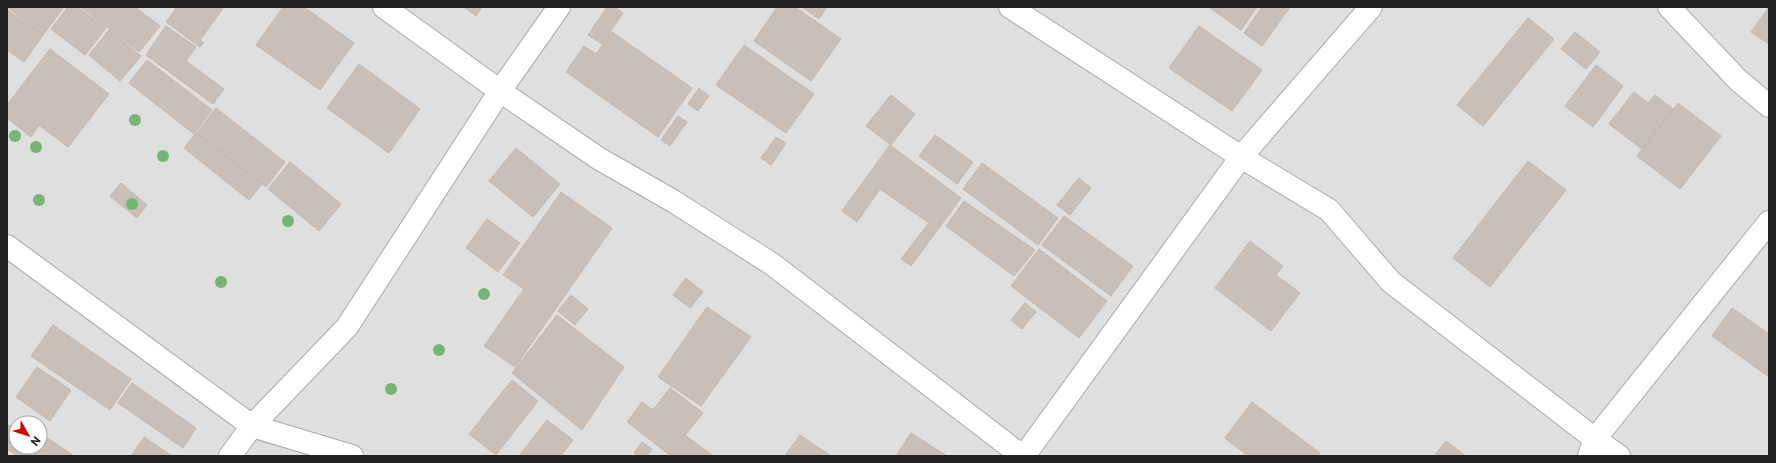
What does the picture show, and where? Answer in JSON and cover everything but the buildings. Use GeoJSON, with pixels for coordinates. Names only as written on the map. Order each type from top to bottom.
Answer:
{"type":"FeatureCollection","features":[{"type":"Feature","properties":{"kind":"street"},"geometry":{"type":"LineString","coordinates":[[384,7],[500,91],[598,158],[673,201],[772,264],[1023,456],[1241,157],[1371,7]]}},
{"type":"Feature","properties":{"kind":"street"},"geometry":{"type":"LineString","coordinates":[[230,456],[252,426],[347,327],[500,91],[559,7]]}},
{"type":"Feature","properties":{"kind":"street"},"geometry":{"type":"LineString","coordinates":[[1010,7],[1241,157],[1329,210],[1391,282],[1592,448],[1619,456]]}},
{"type":"Feature","properties":{"kind":"street"},"geometry":{"type":"LineString","coordinates":[[1669,7],[1738,80],[1769,106]]}},
{"type":"Feature","properties":{"kind":"street"},"geometry":{"type":"LineString","coordinates":[[1592,448],[1769,222]]}},
{"type":"Feature","properties":{"kind":"street"},"geometry":{"type":"LineString","coordinates":[[7,246],[252,426],[352,456]]}},
{"type":"Feature","properties":{"kind":"shaded area"},"geometry":{"type":"Polygon","coordinates":[[[7,7],[1769,7],[1769,456],[7,456],[7,7]]]}}]}
